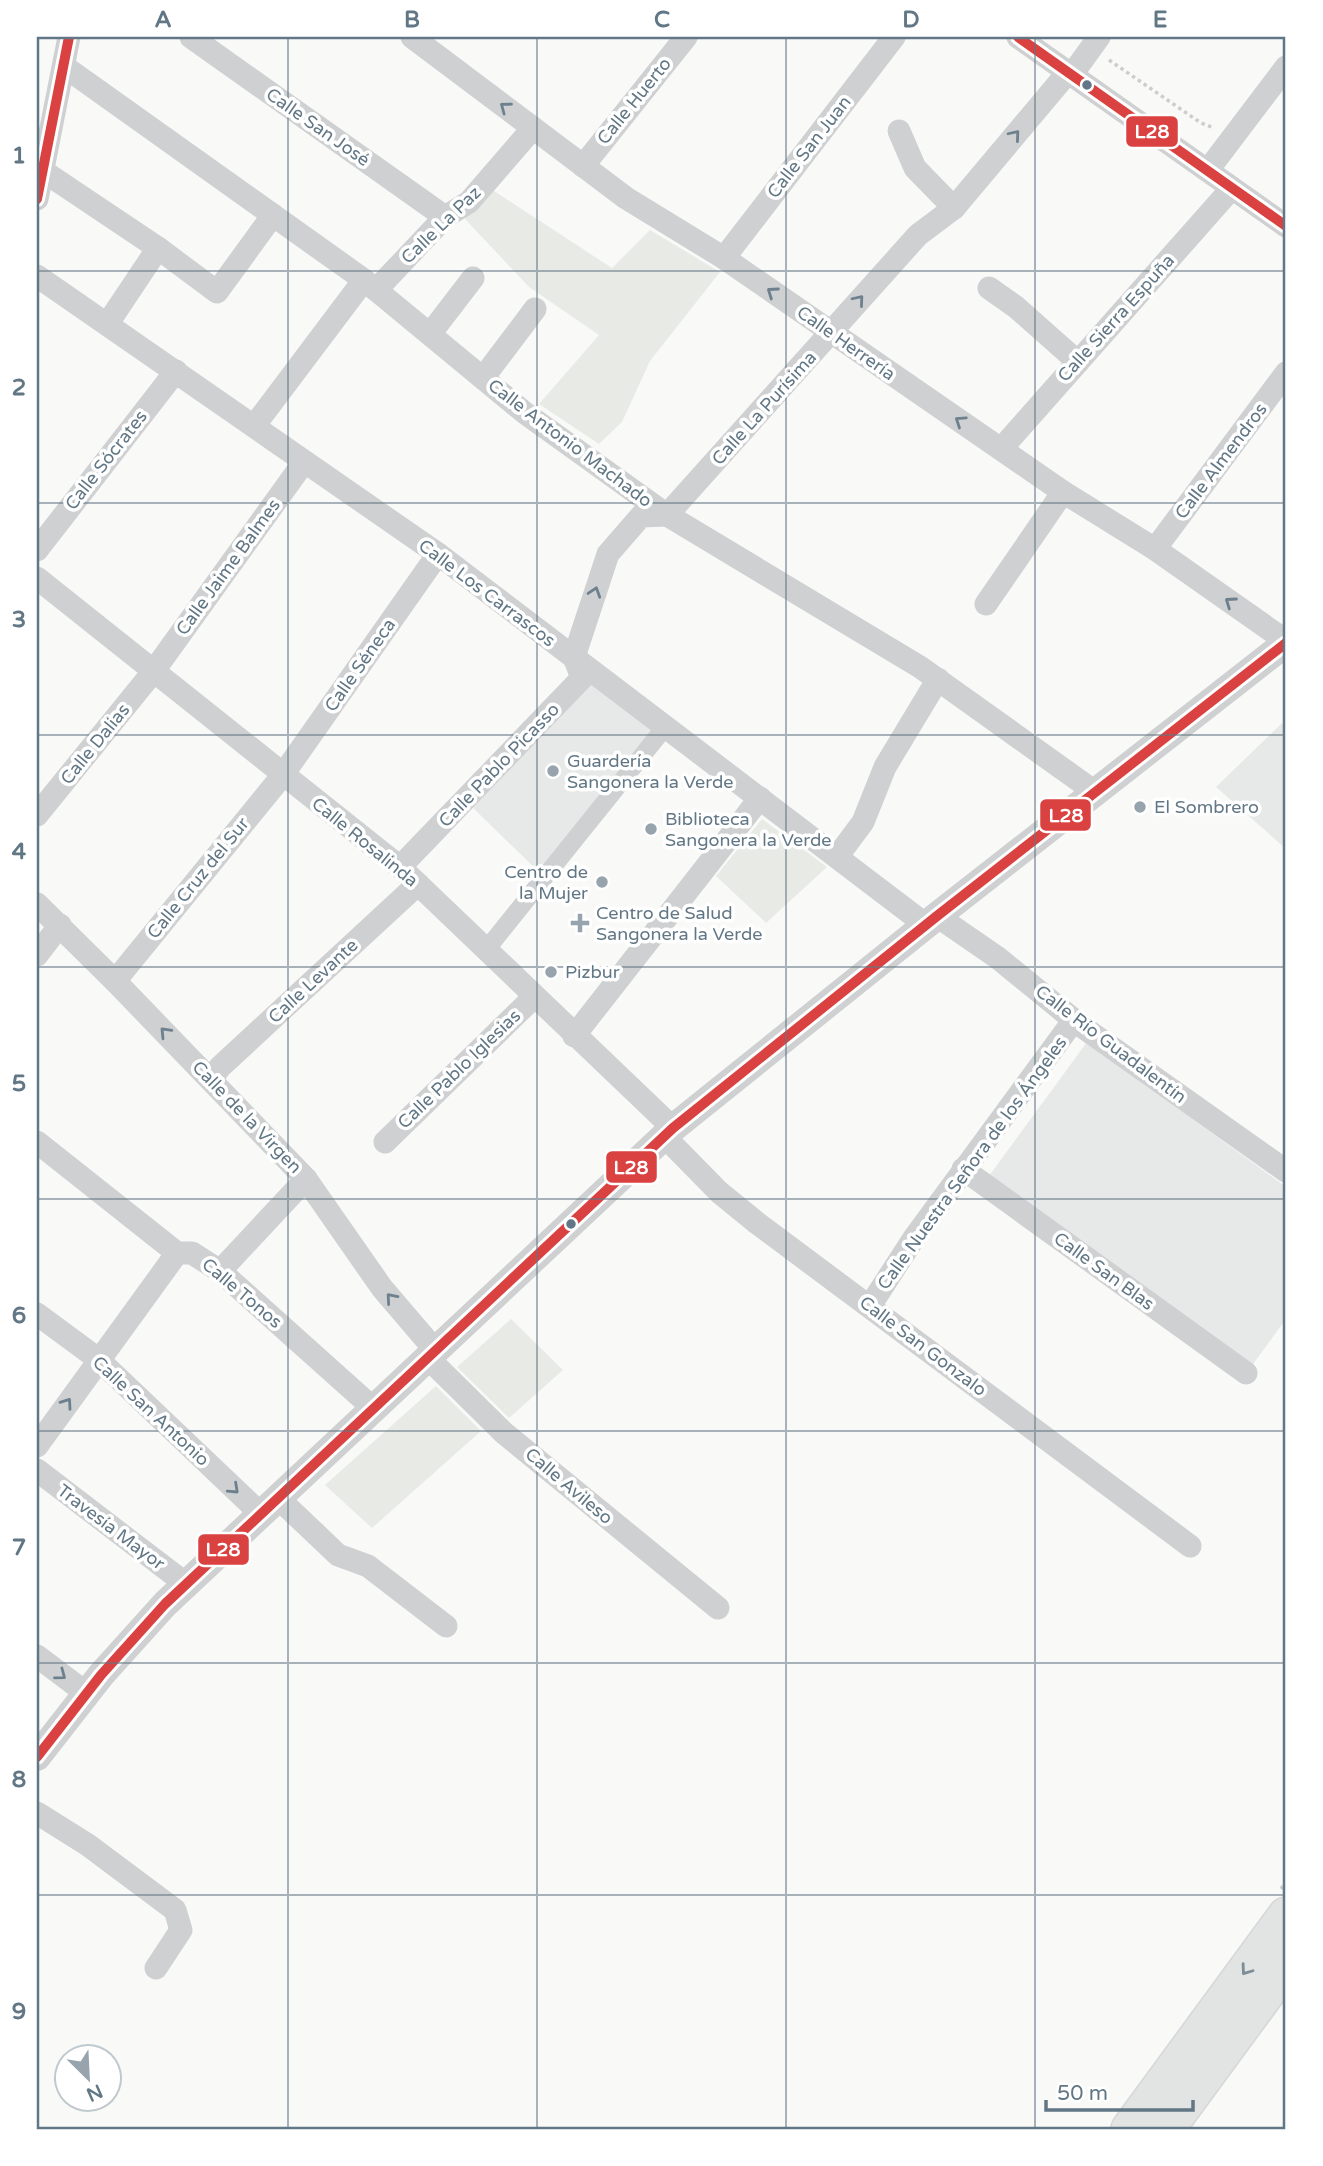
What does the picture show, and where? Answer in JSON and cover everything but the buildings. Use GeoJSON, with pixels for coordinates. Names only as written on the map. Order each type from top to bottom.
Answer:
{"type":"FeatureCollection","features":[{"type":"Feature","properties":{"kind":"main road"},"geometry":{"type":"LineString","coordinates":[[1129,2129],[1286,1915]]}},
{"type":"Feature","properties":{"kind":"main road"},"geometry":{"type":"LineString","coordinates":[[1167,2129],[1286,1967]]}},
{"type":"Feature","properties":{"kind":"street","name":"Calle San José"},"geometry":{"type":"LineString","coordinates":[[191,37],[445,217]]}},
{"type":"Feature","properties":{"kind":"street","name":"Calle Herrería"},"geometry":{"type":"LineString","coordinates":[[412,37],[626,198],[724,257],[831,334],[1063,492],[1155,549],[1286,642]]}},
{"type":"Feature","properties":{"kind":"street","name":"Calle Huerto"},"geometry":{"type":"LineString","coordinates":[[583,166],[686,37]]}},
{"type":"Feature","properties":{"kind":"street","name":"Calle San Juan"},"geometry":{"type":"LineString","coordinates":[[724,257],[894,37]]}},
{"type":"Feature","properties":{"kind":"street"},"geometry":{"type":"LineString","coordinates":[[1018,37],[1286,226]]}},
{"type":"Feature","properties":{"kind":"street"},"geometry":{"type":"LineString","coordinates":[[37,199],[65,67],[65,38]]}},
{"type":"Feature","properties":{"kind":"street","name":"Calle La Purísima"},"geometry":{"type":"LineString","coordinates":[[667,515],[918,235],[954,208],[1095,42]]}},
{"type":"Feature","properties":{"kind":"street","name":"Calle Antonio Machado"},"geometry":{"type":"LineString","coordinates":[[65,67],[370,285],[525,413],[667,515],[938,679],[1095,792]]}},
{"type":"Feature","properties":{"kind":"street"},"geometry":{"type":"LineString","coordinates":[[1208,170],[1286,67]]}},
{"type":"Feature","properties":{"kind":"street","name":"Calle La Paz"},"geometry":{"type":"LineString","coordinates":[[254,426],[370,285],[445,217],[469,202],[533,128]]}},
{"type":"Feature","properties":{"kind":"street"},"geometry":{"type":"LineString","coordinates":[[899,131],[915,168],[954,208]]}},
{"type":"Feature","properties":{"kind":"street"},"geometry":{"type":"LineString","coordinates":[[43,171],[158,248],[217,292],[273,215]]}},
{"type":"Feature","properties":{"kind":"street","name":"Calle Sierra Espuña"},"geometry":{"type":"LineString","coordinates":[[1001,449],[1232,188]]}},
{"type":"Feature","properties":{"kind":"street"},"geometry":{"type":"LineString","coordinates":[[108,323],[158,248]]}},
{"type":"Feature","properties":{"kind":"street","name":"Calle Los Carrascos"},"geometry":{"type":"LineString","coordinates":[[37,276],[438,554],[837,857],[931,921]]}},
{"type":"Feature","properties":{"kind":"street"},"geometry":{"type":"LineString","coordinates":[[430,334],[473,278]]}},
{"type":"Feature","properties":{"kind":"street"},"geometry":{"type":"LineString","coordinates":[[989,288],[1016,307],[1078,362]]}},
{"type":"Feature","properties":{"kind":"street"},"geometry":{"type":"LineString","coordinates":[[484,378],[535,309]]}},
{"type":"Feature","properties":{"kind":"street","name":"Calle Sócrates"},"geometry":{"type":"LineString","coordinates":[[37,550],[176,371]]}},
{"type":"Feature","properties":{"kind":"street","name":"Calle Almendros"},"geometry":{"type":"LineString","coordinates":[[1155,549],[1286,373]]}},
{"type":"Feature","properties":{"kind":"street","name":"Calle Jaime Balmes"},"geometry":{"type":"LineString","coordinates":[[153,672],[304,462]]}},
{"type":"Feature","properties":{"kind":"street"},"geometry":{"type":"LineString","coordinates":[[986,604],[1063,492]]}},
{"type":"Feature","properties":{"kind":"street"},"geometry":{"type":"LineString","coordinates":[[574,657],[608,554],[640,516],[667,515]]}},
{"type":"Feature","properties":{"kind":"street","name":"Calle Séneca"},"geometry":{"type":"LineString","coordinates":[[282,776],[438,554]]}},
{"type":"Feature","properties":{"kind":"street","name":"Calle Rosalinda"},"geometry":{"type":"LineString","coordinates":[[37,578],[282,776],[400,867],[669,1132]]}},
{"type":"Feature","properties":{"kind":"street"},"geometry":{"type":"LineString","coordinates":[[37,1757],[86,1693],[141,1629],[186,1584],[669,1132],[931,921],[1286,642]]}},
{"type":"Feature","properties":{"kind":"street","name":"Calle Pablo Picasso"},"geometry":{"type":"LineString","coordinates":[[400,867],[582,678],[574,657]]}},
{"type":"Feature","properties":{"kind":"street","name":"Calle Dalias"},"geometry":{"type":"LineString","coordinates":[[37,815],[153,672]]}},
{"type":"Feature","properties":{"kind":"street"},"geometry":{"type":"LineString","coordinates":[[837,857],[863,822],[884,767],[938,679]]}},
{"type":"Feature","properties":{"kind":"street"},"geometry":{"type":"LineString","coordinates":[[486,950],[666,726]]}},
{"type":"Feature","properties":{"kind":"street","name":"Calle Cruz del Sur"},"geometry":{"type":"LineString","coordinates":[[115,981],[282,776]]}},
{"type":"Feature","properties":{"kind":"street"},"geometry":{"type":"LineString","coordinates":[[574,1036],[760,798]]}},
{"type":"Feature","properties":{"kind":"street","name":"Calle Levante"},"geometry":{"type":"LineString","coordinates":[[211,1079],[220,1067],[418,884]]}},
{"type":"Feature","properties":{"kind":"street","name":"Calle de la Virgen"},"geometry":{"type":"LineString","coordinates":[[37,904],[211,1079],[306,1180],[431,1353]]}},
{"type":"Feature","properties":{"kind":"street","name":"Calle Río Guadalentín"},"geometry":{"type":"LineString","coordinates":[[931,921],[998,958],[1074,1020],[1286,1171]]}},
{"type":"Feature","properties":{"kind":"street"},"geometry":{"type":"LineString","coordinates":[[37,955],[60,925]]}},
{"type":"Feature","properties":{"kind":"street","name":"Calle Pablo Iglesias"},"geometry":{"type":"LineString","coordinates":[[385,1142],[534,997]]}},
{"type":"Feature","properties":{"kind":"street","name":"Calle Nuestra Señora de los Ángeles"},"geometry":{"type":"LineString","coordinates":[[870,1306],[963,1169],[1074,1020]]}},
{"type":"Feature","properties":{"kind":"street","name":"Calle San Gonzalo"},"geometry":{"type":"LineString","coordinates":[[669,1132],[719,1192],[757,1223],[1190,1546]]}},
{"type":"Feature","properties":{"kind":"street","name":"Calle Tonos"},"geometry":{"type":"LineString","coordinates":[[37,1142],[177,1253],[192,1253],[220,1271],[373,1408]]}},
{"type":"Feature","properties":{"kind":"street","name":"Calle San Blas"},"geometry":{"type":"LineString","coordinates":[[963,1169],[1246,1373]]}},
{"type":"Feature","properties":{"kind":"street"},"geometry":{"type":"LineString","coordinates":[[220,1271],[306,1180]]}},
{"type":"Feature","properties":{"kind":"street"},"geometry":{"type":"LineString","coordinates":[[37,1446],[177,1253]]}},
{"type":"Feature","properties":{"kind":"street","name":"Calle San Antonio"},"geometry":{"type":"LineString","coordinates":[[37,1314],[98,1359],[269,1506],[338,1555],[368,1566],[446,1626]]}},
{"type":"Feature","properties":{"kind":"street","name":"Calle Avileso"},"geometry":{"type":"LineString","coordinates":[[431,1353],[504,1433],[718,1608]]}},
{"type":"Feature","properties":{"kind":"street","name":"Travesía Mayor"},"geometry":{"type":"LineString","coordinates":[[37,1470],[186,1584]]}},
{"type":"Feature","properties":{"kind":"street"},"geometry":{"type":"LineString","coordinates":[[37,1656],[86,1693]]}},
{"type":"Feature","properties":{"kind":"street"},"geometry":{"type":"LineString","coordinates":[[37,1813],[88,1845],[175,1910],[181,1930],[156,1968]]}},
{"type":"Feature","properties":{"kind":"path"},"geometry":{"type":"LineString","coordinates":[[1095,42],[1201,123],[1217,129],[1230,142]]}},
{"type":"Feature","properties":{"kind":"shaded area"},"geometry":{"type":"Polygon","coordinates":[[[491,189],[612,268],[650,230],[720,272],[650,361],[622,422],[599,444],[539,404],[599,335],[529,287],[465,219],[491,189]]]}},
{"type":"Feature","properties":{"kind":"shaded area"},"geometry":{"type":"Polygon","coordinates":[[[590,684],[666,726],[544,877],[473,808],[590,684]]]}},
{"type":"Feature","properties":{"kind":"shaded area"},"geometry":{"type":"Polygon","coordinates":[[[1282,723],[1286,726],[1286,849],[1216,787],[1282,723]]]}},
{"type":"Feature","properties":{"kind":"shaded area"},"geometry":{"type":"Polygon","coordinates":[[[762,819],[827,867],[766,923],[716,876],[762,819]]]}},
{"type":"Feature","properties":{"kind":"shaded area"},"geometry":{"type":"Polygon","coordinates":[[[1087,1042],[1286,1187],[1286,1319],[1251,1367],[989,1176],[1087,1042]]]}},
{"type":"Feature","properties":{"kind":"shaded area"},"geometry":{"type":"Polygon","coordinates":[[[511,1319],[563,1370],[509,1418],[457,1367],[511,1319]]]}},
{"type":"Feature","properties":{"kind":"shaded area"},"geometry":{"type":"Polygon","coordinates":[[[436,1386],[481,1431],[372,1528],[325,1485],[436,1386]]]}},
{"type":"Feature","properties":{"kind":"transit line","name":"L28"},"geometry":{"type":"LineString","coordinates":[[37,199],[69,37]]}},
{"type":"Feature","properties":{"kind":"transit line","name":"L28"},"geometry":{"type":"LineString","coordinates":[[1018,37],[1286,226]]}},
{"type":"Feature","properties":{"kind":"transit line","name":"L28"},"geometry":{"type":"LineString","coordinates":[[37,1757],[101,1675],[165,1604],[673,1128],[937,916],[1286,643]]}},
{"type":"Feature","properties":{"kind":"place","name":"Guardería Sangonera la Verde"},"geometry":{"type":"Point","coordinates":[553,771]}},
{"type":"Feature","properties":{"kind":"place","name":"El Sombrero"},"geometry":{"type":"Point","coordinates":[1140,807]}},
{"type":"Feature","properties":{"kind":"place","name":"Biblioteca Sangonera la Verde"},"geometry":{"type":"Point","coordinates":[651,829]}},
{"type":"Feature","properties":{"kind":"place","name":"Centro de la Mujer"},"geometry":{"type":"Point","coordinates":[602,882]}},
{"type":"Feature","properties":{"kind":"place","name":"Centro de Salud Sangonera la Verde"},"geometry":{"type":"Point","coordinates":[580,923]}},
{"type":"Feature","properties":{"kind":"place","name":"Pizbur"},"geometry":{"type":"Point","coordinates":[551,972]}}]}
